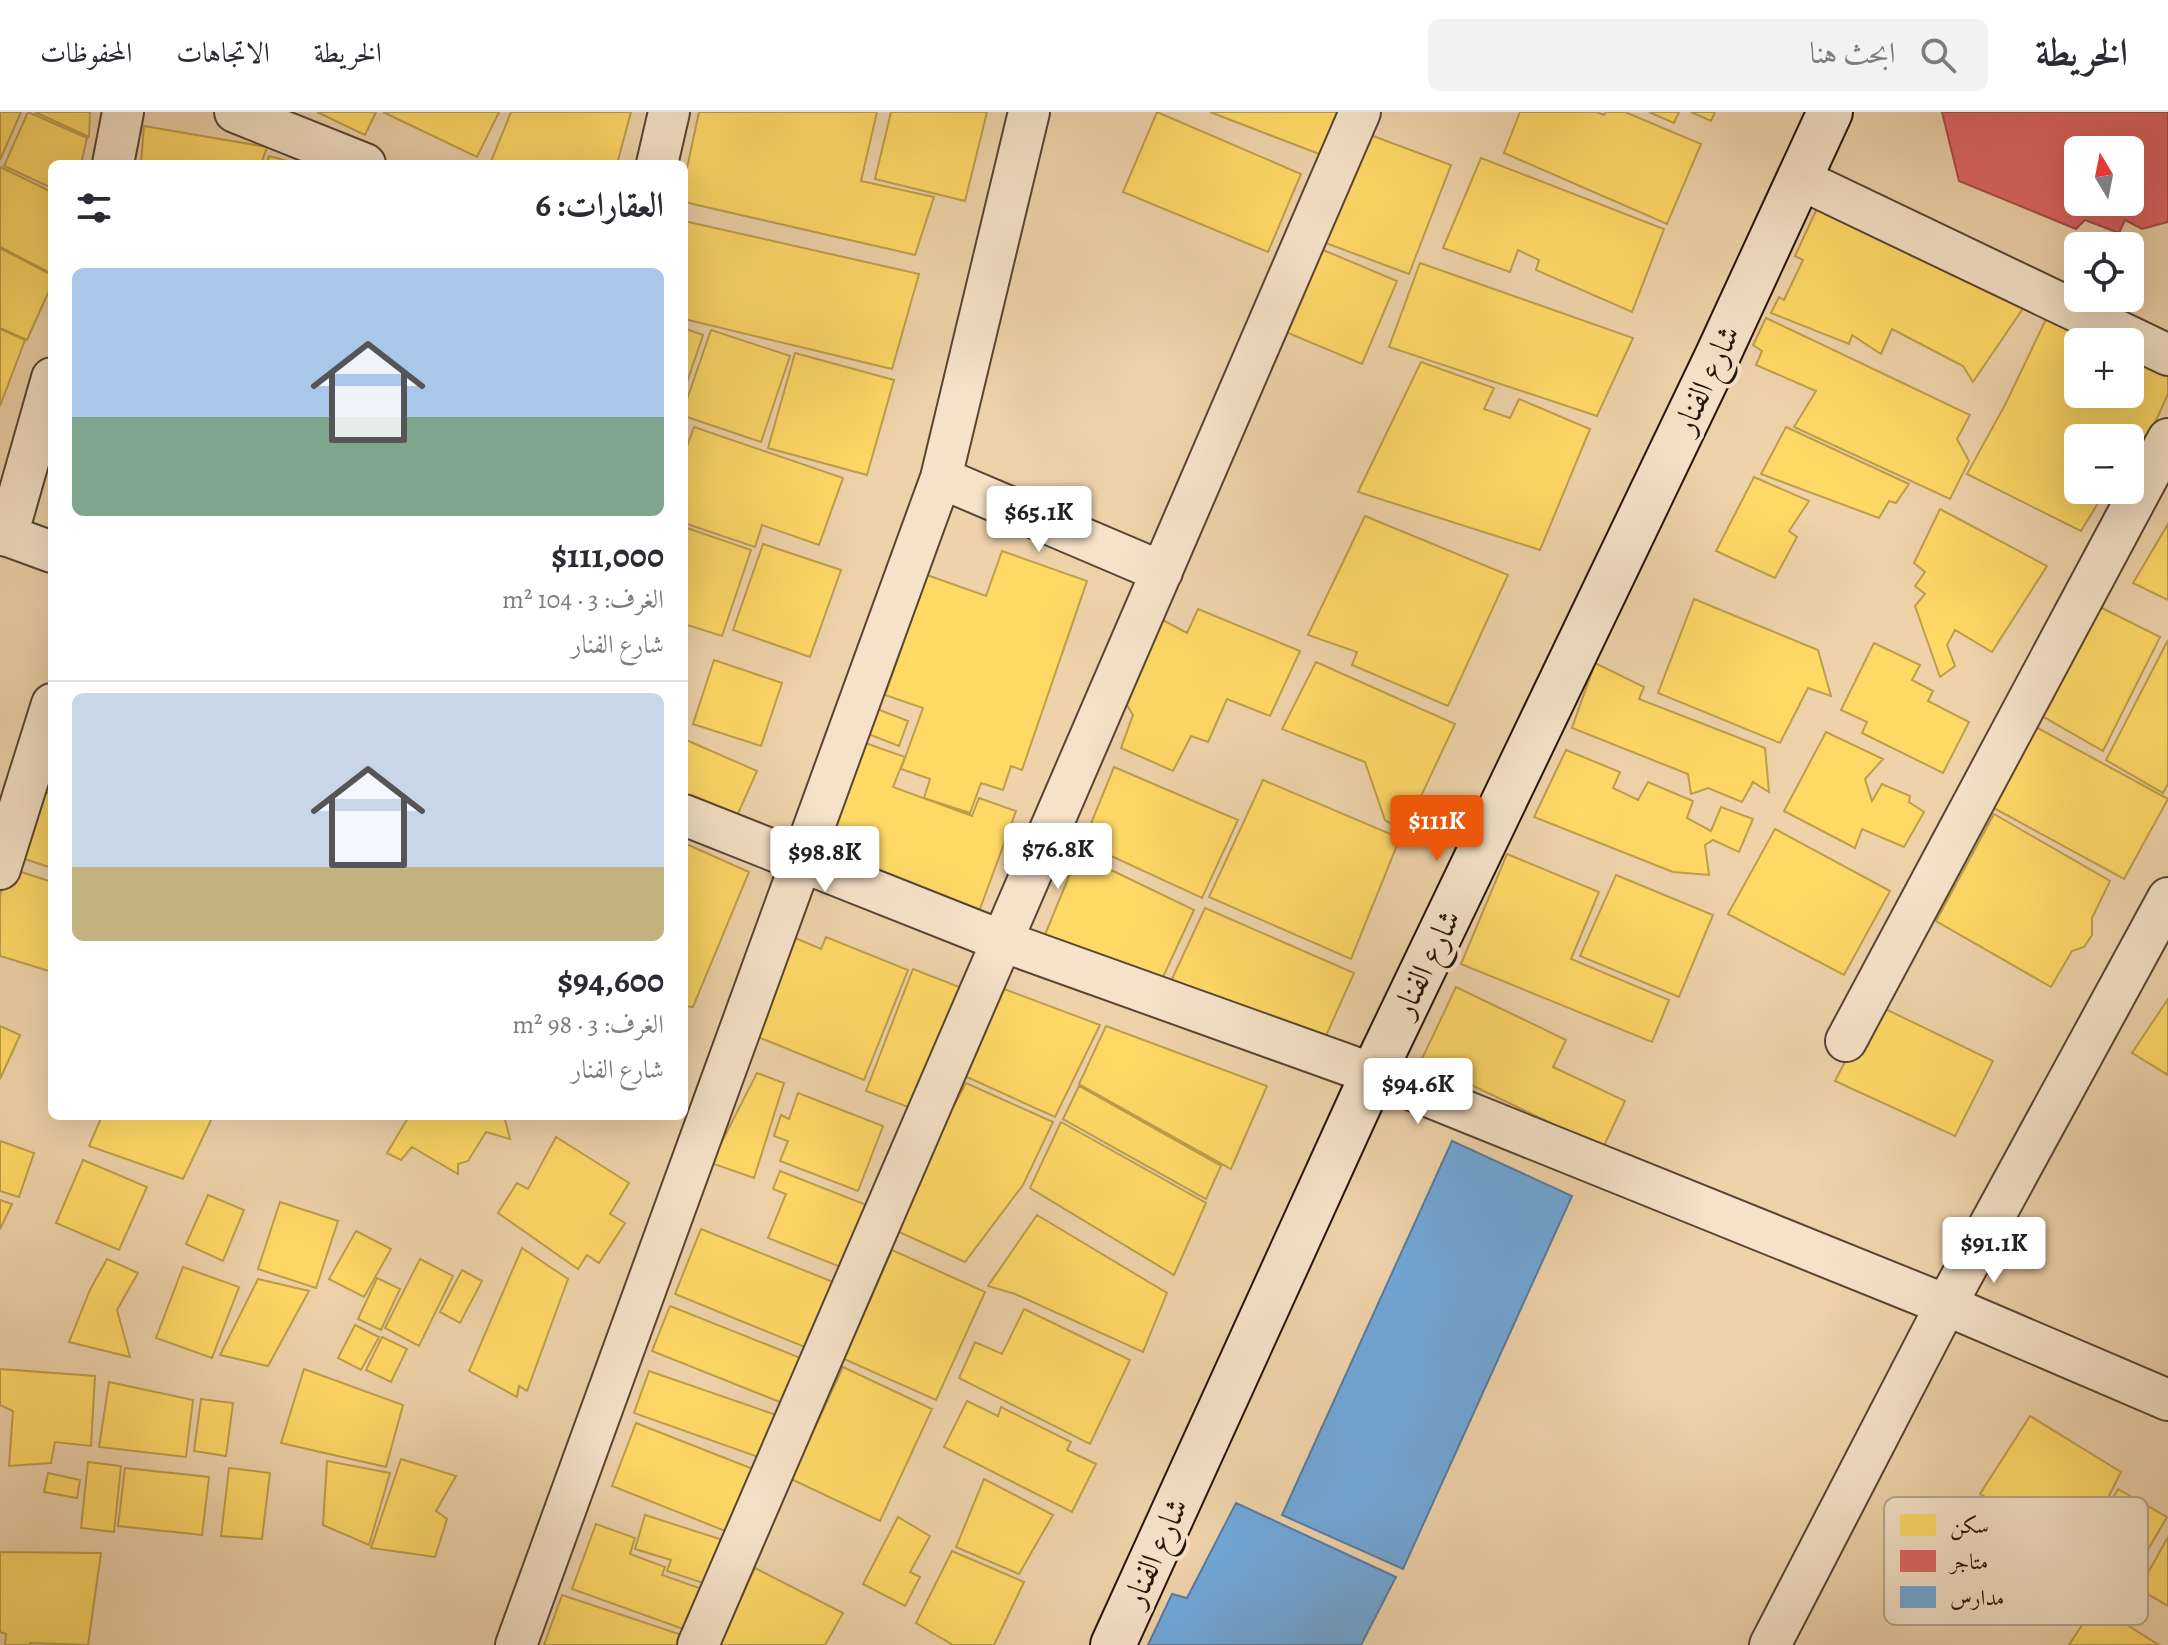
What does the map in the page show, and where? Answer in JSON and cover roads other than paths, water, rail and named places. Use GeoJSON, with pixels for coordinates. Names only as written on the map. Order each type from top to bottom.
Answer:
{"type":"FeatureCollection","features":[{"type":"Feature","properties":{"kind":"street"},"geometry":{"type":"LineString","coordinates":[[114,160],[123,112]]}},
{"type":"Feature","properties":{"kind":"street"},"geometry":{"type":"LineString","coordinates":[[235,112],[355,160]]}},
{"type":"Feature","properties":{"kind":"street"},"geometry":{"type":"LineString","coordinates":[[658,160],[669,112]]}},
{"type":"Feature","properties":{"kind":"street"},"geometry":{"type":"LineString","coordinates":[[516,1645],[941,478],[1029,112]]}},
{"type":"Feature","properties":{"kind":"street"},"geometry":{"type":"LineString","coordinates":[[698,1645],[1360,112]]}},
{"type":"Feature","properties":{"kind":"street","name":"شارع الفنار"},"geometry":{"type":"LineString","coordinates":[[1113,1645],[1373,1074],[1717,357],[1830,112]]}},
{"type":"Feature","properties":{"kind":"street"},"geometry":{"type":"LineString","coordinates":[[1800,179],[2168,355]]}},
{"type":"Feature","properties":{"kind":"street"},"geometry":{"type":"LineString","coordinates":[[48,391],[4,534],[48,550]]}},
{"type":"Feature","properties":{"kind":"street"},"geometry":{"type":"LineString","coordinates":[[1846,1041],[2168,439]]}},
{"type":"Feature","properties":{"kind":"street"},"geometry":{"type":"LineString","coordinates":[[941,478],[1162,572]]}},
{"type":"Feature","properties":{"kind":"street"},"geometry":{"type":"LineString","coordinates":[[0,869],[48,717]]}},
{"type":"Feature","properties":{"kind":"street"},"geometry":{"type":"LineString","coordinates":[[688,817],[1002,941],[1373,1074],[1946,1305],[2168,1400]]}},
{"type":"Feature","properties":{"kind":"street"},"geometry":{"type":"LineString","coordinates":[[1770,1645],[1946,1305],[2168,898]]}}]}
